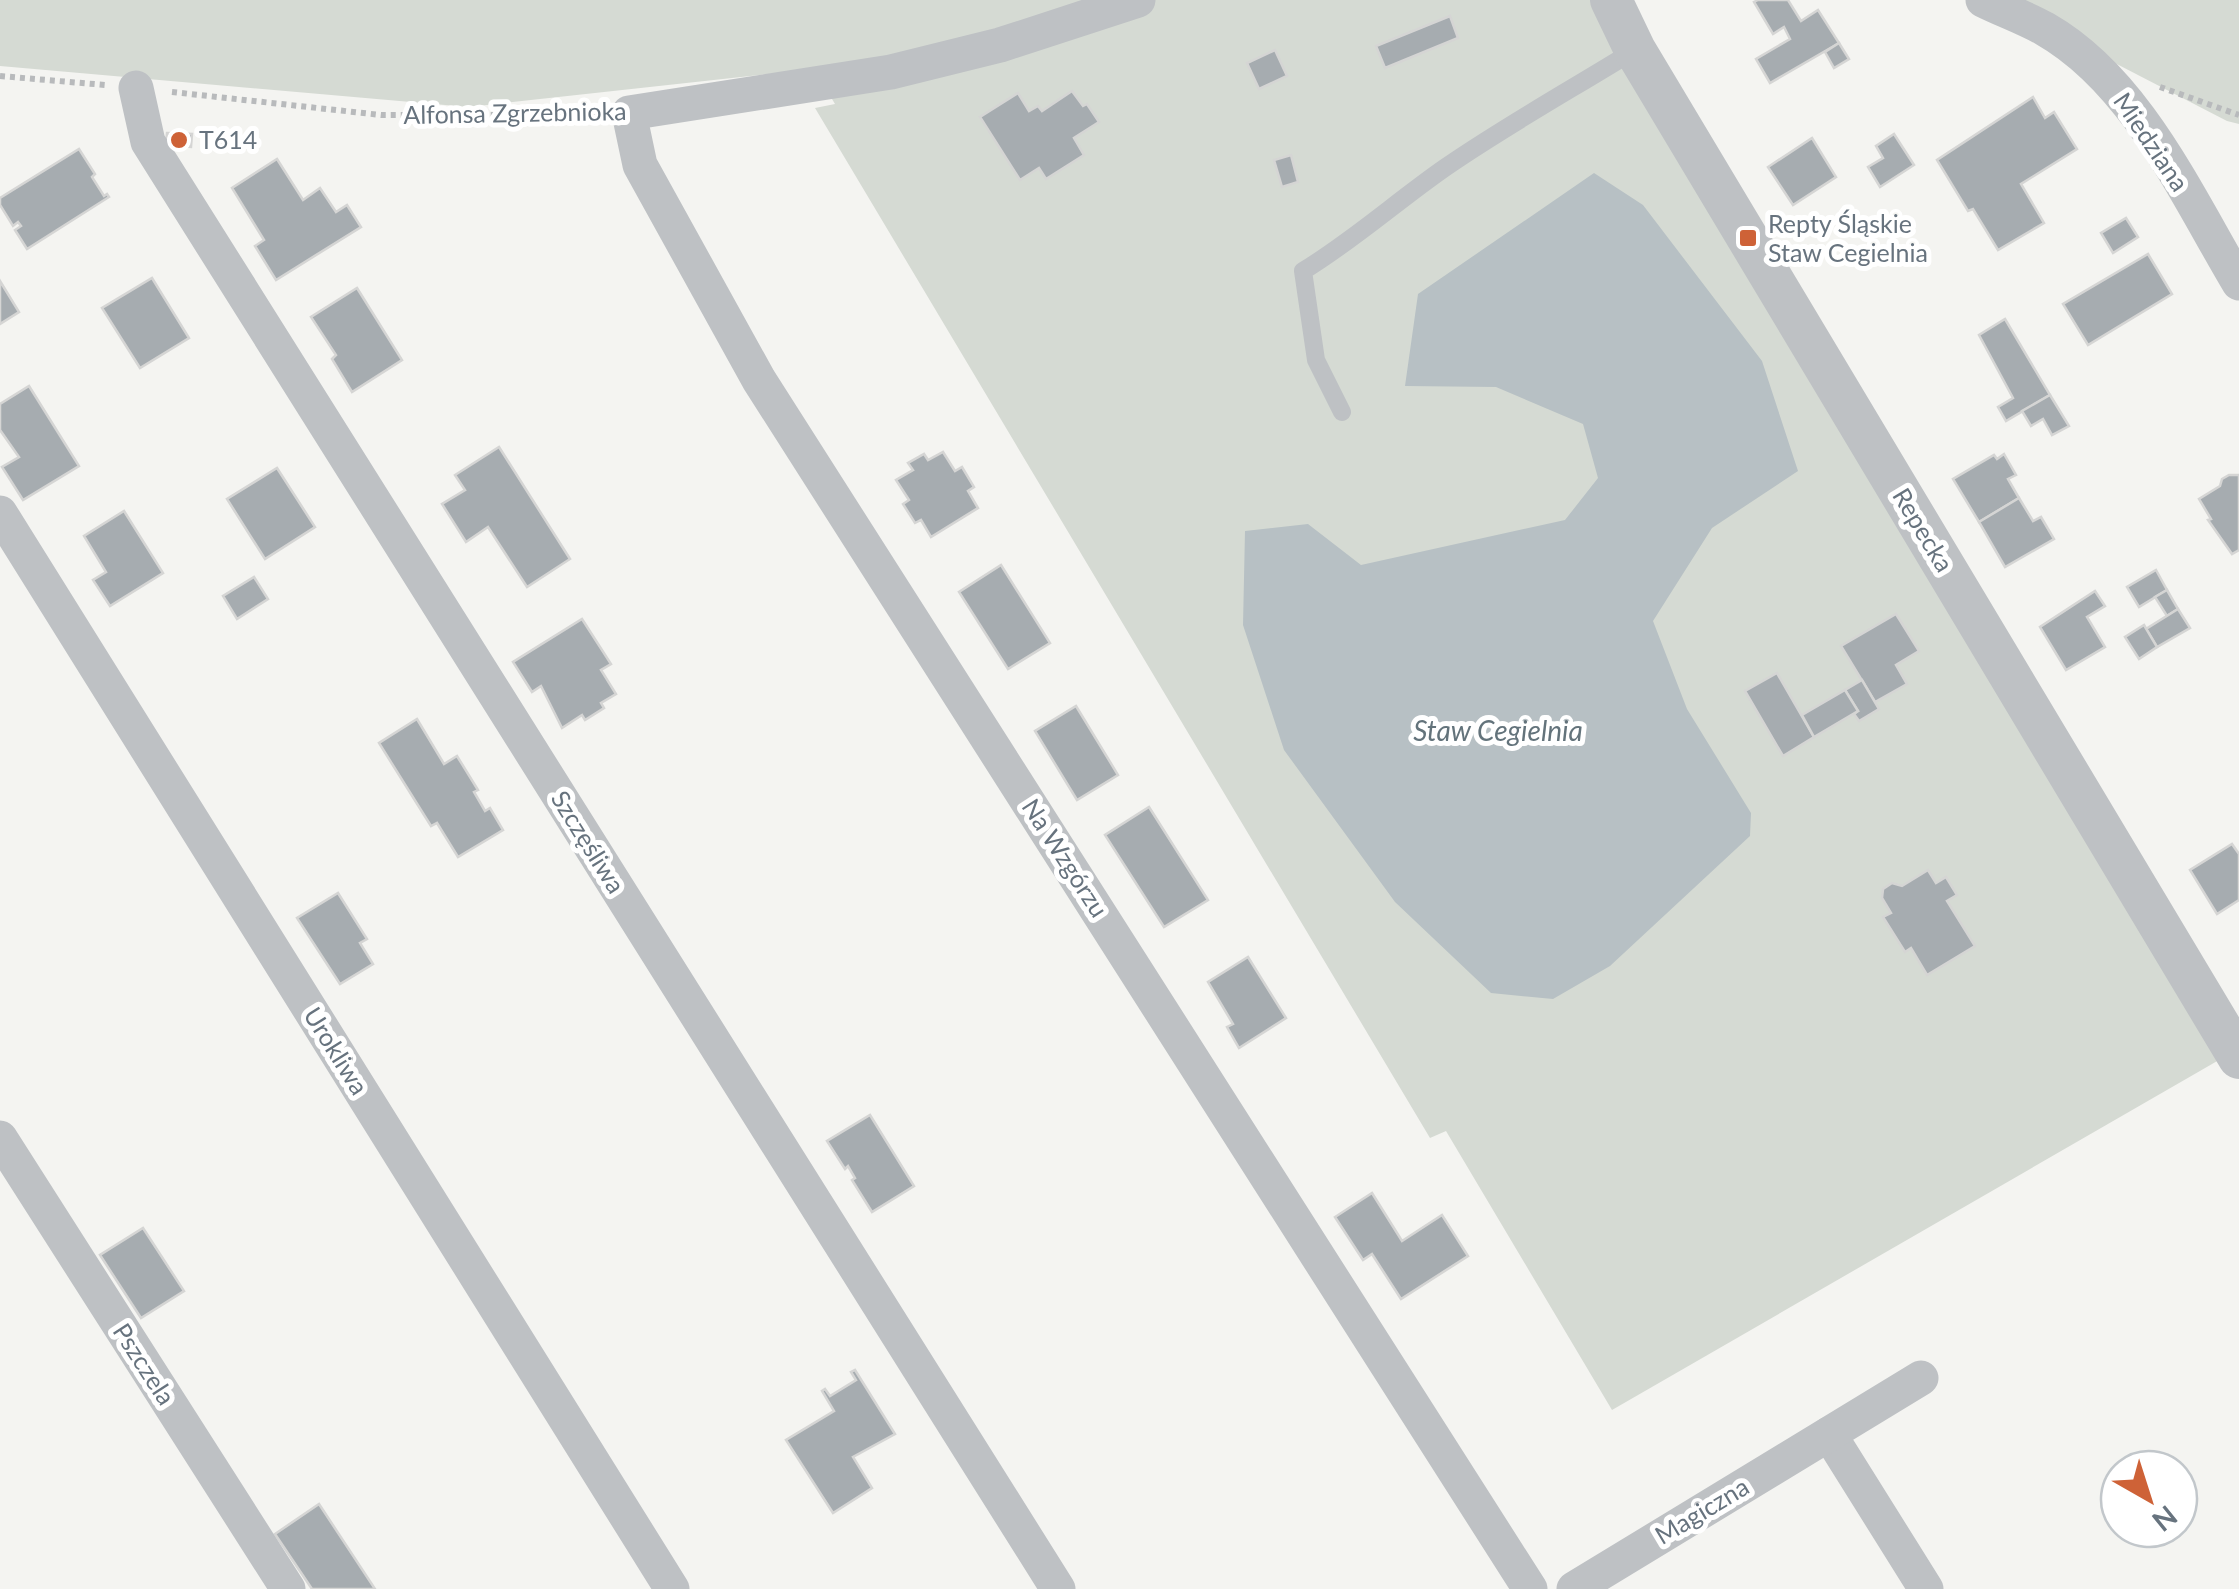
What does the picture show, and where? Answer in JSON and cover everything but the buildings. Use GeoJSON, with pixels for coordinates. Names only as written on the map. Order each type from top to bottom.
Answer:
{"type":"FeatureCollection","features":[{"type":"Feature","properties":{"kind":"street","name":"Alfonsa Zgrzebnioka"},"geometry":{"type":"LineString","coordinates":[[629,113],[891,72],[1000,45],[1138,0]]}},
{"type":"Feature","properties":{"kind":"street","name":"Repecka"},"geometry":{"type":"LineString","coordinates":[[1612,0],[1636,50],[2239,1058]]}},
{"type":"Feature","properties":{"kind":"street","name":"Miedziana"},"geometry":{"type":"LineString","coordinates":[[1983,0],[2047,30],[2091,63],[2131,103],[2239,283]]}},
{"type":"Feature","properties":{"kind":"street","name":"Szczęśliwa"},"geometry":{"type":"LineString","coordinates":[[136,88],[148,142],[1058,1589]]}},
{"type":"Feature","properties":{"kind":"street","name":"Na Wzgórzu"},"geometry":{"type":"LineString","coordinates":[[629,113],[640,165],[759,380],[1530,1589]]}},
{"type":"Feature","properties":{"kind":"street","name":"Urokliwa"},"geometry":{"type":"LineString","coordinates":[[0,513],[672,1589]]}},
{"type":"Feature","properties":{"kind":"street","name":"Pszczela"},"geometry":{"type":"LineString","coordinates":[[0,1138],[288,1589]]}},
{"type":"Feature","properties":{"kind":"street","name":"Magiczna"},"geometry":{"type":"LineString","coordinates":[[1574,1589],[1921,1378]]}},
{"type":"Feature","properties":{"kind":"street"},"geometry":{"type":"LineString","coordinates":[[1829,1434],[1926,1589]]}},
{"type":"Feature","properties":{"kind":"lane"},"geometry":{"type":"LineString","coordinates":[[1342,412],[1316,360],[1304,271],[1343,247],[1442,170],[1636,50]]}},
{"type":"Feature","properties":{"kind":"path","name":"Alfonsa Zgrzebnioka"},"geometry":{"type":"LineString","coordinates":[[0,76],[381,115],[574,117],[629,113]]}},
{"type":"Feature","properties":{"kind":"shaded area"},"geometry":{"type":"Polygon","coordinates":[[[0,0],[1592,0],[2219,1060],[1612,1410],[1446,1131],[1430,1138],[815,108],[835,104],[814,69],[468,107],[0,66],[0,0]]]}},
{"type":"Feature","properties":{"kind":"shaded area"},"geometry":{"type":"Polygon","coordinates":[[[1993,0],[2239,0],[2239,124],[2227,121],[1993,0]]]}},
{"type":"Feature","properties":{"kind":"water","name":"Staw Cegielnia"},"geometry":{"type":"Polygon","coordinates":[[[1594,173],[1643,205],[1762,361],[1798,471],[1712,528],[1653,621],[1687,709],[1751,813],[1750,836],[1610,966],[1553,999],[1491,993],[1395,902],[1284,750],[1243,625],[1245,531],[1308,524],[1361,565],[1565,520],[1598,478],[1583,424],[1496,387],[1405,386],[1418,294],[1594,173]]]}},
{"type":"Feature","properties":{"kind":"place","name":"T614"},"geometry":{"type":"Point","coordinates":[179,140]}},
{"type":"Feature","properties":{"kind":"place","name":"Repty Śląskie Staw Cegielnia"},"geometry":{"type":"Point","coordinates":[1748,238]}}]}
